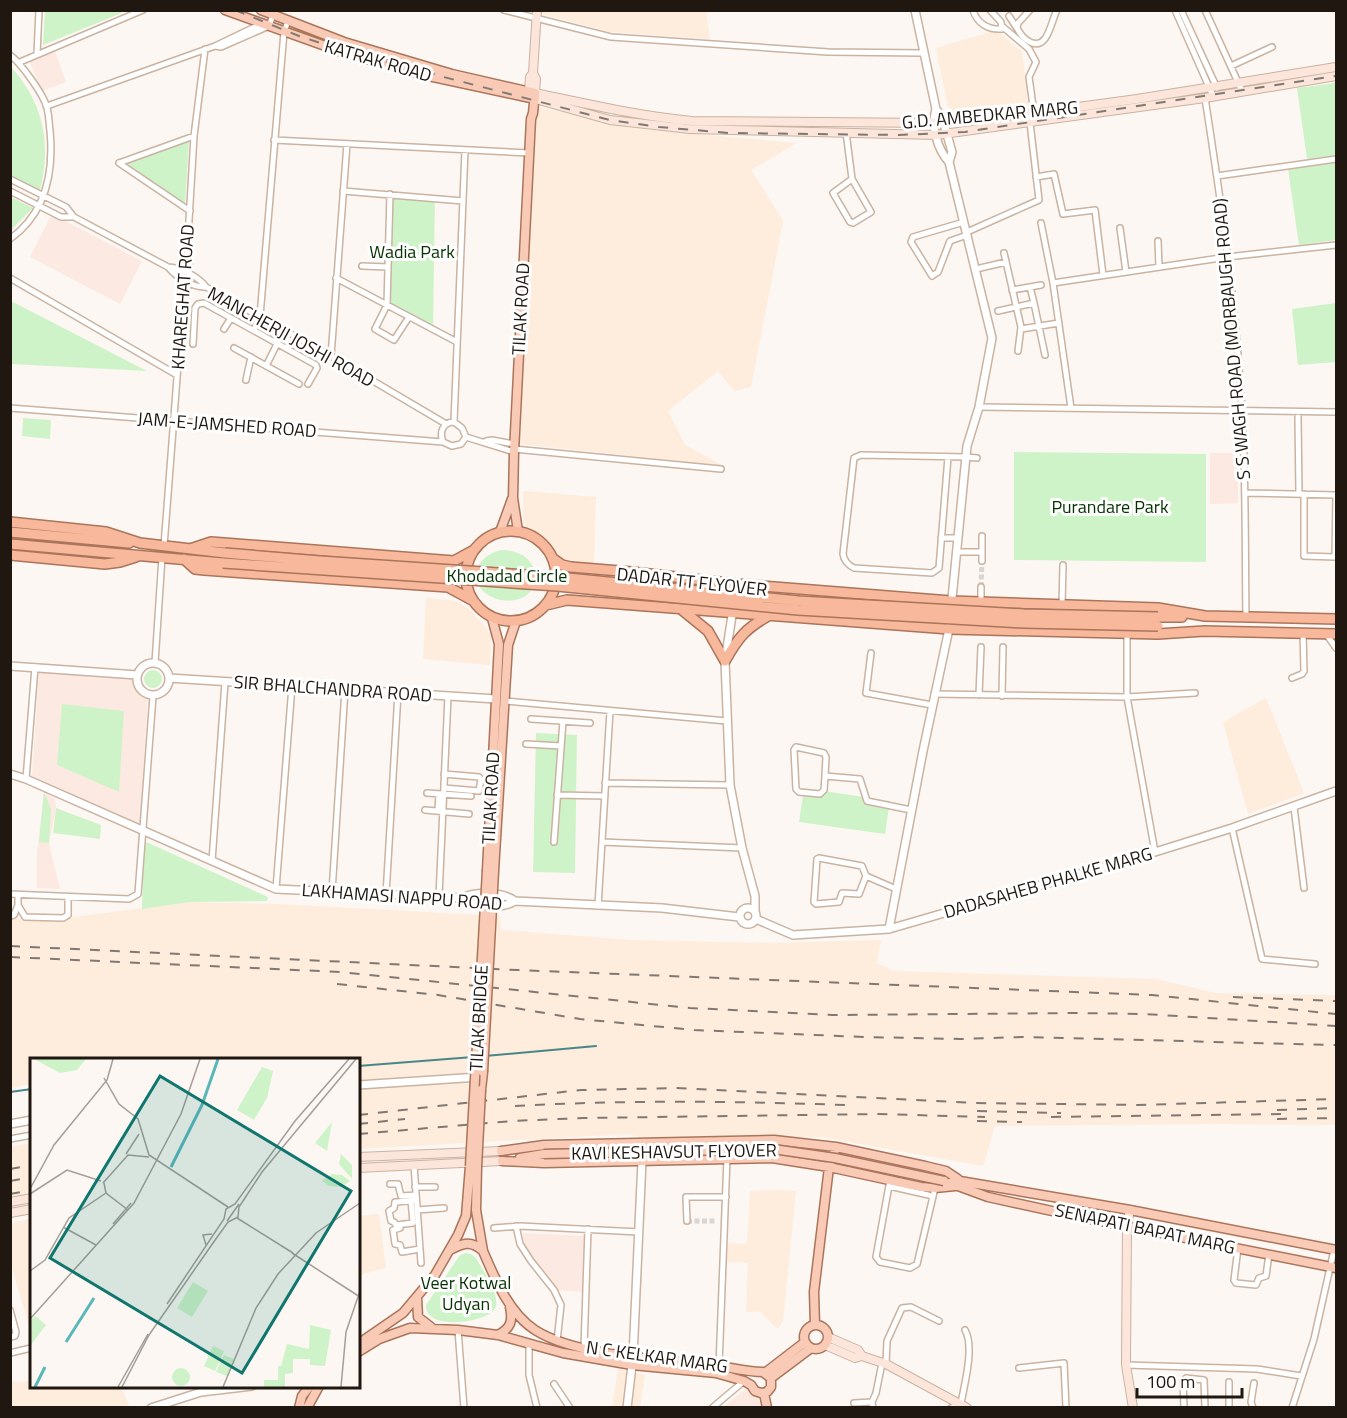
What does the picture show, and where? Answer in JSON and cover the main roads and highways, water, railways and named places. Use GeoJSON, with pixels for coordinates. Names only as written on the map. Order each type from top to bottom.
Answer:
{"type":"FeatureCollection","features":[{"type":"Feature","properties":{"kind":"highway"},"geometry":{"type":"LineString","coordinates":[[10,522],[106,532],[140,543]]}},
{"type":"Feature","properties":{"kind":"highway"},"geometry":{"type":"LineString","coordinates":[[546,605],[555,583],[555,570],[552,558],[544,546],[532,536],[518,531],[500,532],[485,538],[468,561],[465,574],[467,588],[472,600],[481,610],[492,618],[504,621],[527,619],[546,605],[567,600],[950,629],[1127,634],[1204,631],[1331,634]]}},
{"type":"Feature","properties":{"kind":"highway"},"geometry":{"type":"LineString","coordinates":[[10,532],[190,549],[224,558]]}},
{"type":"Feature","properties":{"kind":"highway"},"geometry":{"type":"LineString","coordinates":[[190,549],[211,542],[454,561],[474,550]]}},
{"type":"Feature","properties":{"kind":"highway"},"geometry":{"type":"LineString","coordinates":[[10,544],[184,559],[224,558]]}},
{"type":"Feature","properties":{"kind":"highway"},"geometry":{"type":"LineString","coordinates":[[10,555],[105,564],[142,555]]}},
{"type":"Feature","properties":{"kind":"highway","name":"DADAR TT FLYOVER"},"geometry":{"type":"LineString","coordinates":[[224,558],[557,586],[798,610],[1013,622],[1158,622]]}},
{"type":"Feature","properties":{"kind":"highway"},"geometry":{"type":"LineString","coordinates":[[552,558],[562,565],[571,567],[733,584],[951,601],[1158,608],[1205,616]]}},
{"type":"Feature","properties":{"kind":"highway"},"geometry":{"type":"LineString","coordinates":[[184,559],[195,569],[204,570],[448,587],[472,600]]}},
{"type":"Feature","properties":{"kind":"highway"},"geometry":{"type":"LineString","coordinates":[[632,572],[632,605]]}},
{"type":"Feature","properties":{"kind":"highway"},"geometry":{"type":"LineString","coordinates":[[821,591],[821,619]]}},
{"type":"Feature","properties":{"kind":"highway"},"geometry":{"type":"LineString","coordinates":[[681,609],[708,632],[725,661],[742,634],[768,615]]}},
{"type":"Feature","properties":{"kind":"highway"},"geometry":{"type":"LineString","coordinates":[[1158,622],[1205,616],[1336,619]]}},
{"type":"Feature","properties":{"kind":"highway"},"geometry":{"type":"LineString","coordinates":[[1158,622],[1204,631]]}},
{"type":"Feature","properties":{"kind":"main road","name":"KATRAK ROAD"},"geometry":{"type":"LineString","coordinates":[[225,10],[318,44],[343,47],[412,67],[534,96]]}},
{"type":"Feature","properties":{"kind":"main road","name":"KATRAK ROAD"},"geometry":{"type":"LineString","coordinates":[[261,10],[285,17],[320,33],[343,47]]}},
{"type":"Feature","properties":{"kind":"main road"},"geometry":{"type":"LineString","coordinates":[[534,96],[530,77],[533,73],[537,14]]}},
{"type":"Feature","properties":{"kind":"main road"},"geometry":{"type":"LineString","coordinates":[[318,44],[320,33]]}},
{"type":"Feature","properties":{"kind":"main road","name":"G.D. AMBEDKAR MARG"},"geometry":{"type":"LineString","coordinates":[[1141,103],[1213,86],[1336,67]]}},
{"type":"Feature","properties":{"kind":"main road","name":"G.D. AMBEDKAR MARG"},"geometry":{"type":"LineString","coordinates":[[534,96],[610,120],[690,129],[844,129],[1031,116],[1212,96],[1336,76]]}},
{"type":"Feature","properties":{"kind":"main road","name":"G.D. AMBEDKAR MARG"},"geometry":{"type":"LineString","coordinates":[[534,96],[660,118],[692,121],[742,121],[936,135],[1031,116]]}},
{"type":"Feature","properties":{"kind":"main road","name":"TILAK ROAD"},"geometry":{"type":"LineString","coordinates":[[518,531],[513,498],[514,448],[534,96]]}},
{"type":"Feature","properties":{"kind":"main road"},"geometry":{"type":"LineString","coordinates":[[742,121],[743,130]]}},
{"type":"Feature","properties":{"kind":"main road","name":"TILAK ROAD"},"geometry":{"type":"LineString","coordinates":[[500,532],[513,498]]}},
{"type":"Feature","properties":{"kind":"main road","name":"TILAK ROAD"},"geometry":{"type":"LineString","coordinates":[[490,871],[500,700],[499,645],[492,618]]}},
{"type":"Feature","properties":{"kind":"main road","name":"TILAK ROAD"},"geometry":{"type":"LineString","coordinates":[[500,700],[508,645],[516,621]]}},
{"type":"Feature","properties":{"kind":"main road","name":"TILAK BRIDGE"},"geometry":{"type":"LineString","coordinates":[[474,1166],[490,871]]}},
{"type":"Feature","properties":{"kind":"main road"},"geometry":{"type":"LineString","coordinates":[[360,1157],[501,1151],[544,1145],[774,1140],[836,1147],[946,1171],[960,1184]]}},
{"type":"Feature","properties":{"kind":"main road"},"geometry":{"type":"LineString","coordinates":[[815,1325],[814,1292],[829,1167],[836,1147]]}},
{"type":"Feature","properties":{"kind":"main road","name":"KAVI KESHAVSUT FLYOVER"},"geometry":{"type":"LineString","coordinates":[[501,1151],[544,1154],[773,1149],[834,1158],[960,1184]]}},
{"type":"Feature","properties":{"kind":"main road","name":"KAVI KESHAVSUT FLYOVER"},"geometry":{"type":"LineString","coordinates":[[502,1161],[544,1154]]}},
{"type":"Feature","properties":{"kind":"main road"},"geometry":{"type":"LineString","coordinates":[[360,1168],[502,1161],[544,1163],[772,1158],[829,1167],[934,1192],[960,1184]]}},
{"type":"Feature","properties":{"kind":"main road"},"geometry":{"type":"LineString","coordinates":[[360,1343],[392,1322],[435,1275],[466,1216],[474,1166]]}},
{"type":"Feature","properties":{"kind":"main road"},"geometry":{"type":"LineString","coordinates":[[474,1166],[476,1210],[483,1251]]}},
{"type":"Feature","properties":{"kind":"main road","name":"SENAPATI BAPAT MARG"},"geometry":{"type":"LineString","coordinates":[[960,1184],[1083,1201],[1335,1250]]}},
{"type":"Feature","properties":{"kind":"main road","name":"SENAPATI BAPAT MARG"},"geometry":{"type":"LineString","coordinates":[[960,1184],[988,1197],[1334,1267]]}},
{"type":"Feature","properties":{"kind":"main road"},"geometry":{"type":"LineString","coordinates":[[10,1202],[30,1198]]}},
{"type":"Feature","properties":{"kind":"main road"},"geometry":{"type":"LineString","coordinates":[[1080,1217],[1083,1201]]}},
{"type":"Feature","properties":{"kind":"main road"},"geometry":{"type":"LineString","coordinates":[[10,1213],[30,1209]]}},
{"type":"Feature","properties":{"kind":"main road"},"geometry":{"type":"LineString","coordinates":[[1130,1210],[1127,1226],[1126,1365],[1133,1407]]}},
{"type":"Feature","properties":{"kind":"main road"},"geometry":{"type":"LineString","coordinates":[[1205,1241],[1209,1225]]}},
{"type":"Feature","properties":{"kind":"main road"},"geometry":{"type":"LineString","coordinates":[[1227,1246],[1229,1229]]}},
{"type":"Feature","properties":{"kind":"main road"},"geometry":{"type":"LineString","coordinates":[[450,1250],[470,1243],[483,1251]]}},
{"type":"Feature","properties":{"kind":"main road","name":"N C KELKAR MARG"},"geometry":{"type":"LineString","coordinates":[[483,1251],[509,1303],[520,1317],[536,1330],[557,1341],[633,1361],[719,1366],[766,1374]]}},
{"type":"Feature","properties":{"kind":"main road"},"geometry":{"type":"LineString","coordinates":[[417,1297],[417,1317],[434,1329]]}},
{"type":"Feature","properties":{"kind":"main road"},"geometry":{"type":"LineString","coordinates":[[498,1335],[510,1326],[512,1317],[509,1303]]}},
{"type":"Feature","properties":{"kind":"main road"},"geometry":{"type":"LineString","coordinates":[[815,1325],[824,1328],[827,1341],[819,1349],[808,1345],[804,1338],[807,1329],[815,1325]]}},
{"type":"Feature","properties":{"kind":"main road","name":"N C KELKAR MARG"},"geometry":{"type":"LineString","coordinates":[[360,1351],[379,1339],[410,1328],[458,1330],[498,1335],[563,1353],[716,1373],[748,1383],[758,1392],[764,1393]]}},
{"type":"Feature","properties":{"kind":"main road"},"geometry":{"type":"LineString","coordinates":[[827,1341],[858,1350],[862,1356],[884,1364],[964,1406]]}},
{"type":"Feature","properties":{"kind":"main road"},"geometry":{"type":"LineString","coordinates":[[766,1407],[764,1393],[771,1387],[766,1374],[808,1345]]}},
{"type":"Feature","properties":{"kind":"main road"},"geometry":{"type":"LineString","coordinates":[[299,1407],[302,1396],[308,1388]]}},
{"type":"Feature","properties":{"kind":"main road"},"geometry":{"type":"LineString","coordinates":[[307,1407],[318,1388]]}},
{"type":"Feature","properties":{"kind":"waterway"},"geometry":{"type":"LineString","coordinates":[[485,1056],[596,1046]]}},
{"type":"Feature","properties":{"kind":"waterway"},"geometry":{"type":"LineString","coordinates":[[360,1066],[473,1057]]}},
{"type":"Feature","properties":{"kind":"waterway"},"geometry":{"type":"LineString","coordinates":[[10,1092],[30,1089]]}},
{"type":"Feature","properties":{"kind":"tunnel"},"geometry":{"type":"LineString","coordinates":[[981,587],[982,561]]}},
{"type":"Feature","properties":{"kind":"tunnel"},"geometry":{"type":"LineString","coordinates":[[687,1221],[716,1221]]}},
{"type":"Feature","properties":{"kind":"railway"},"geometry":{"type":"LineString","coordinates":[[235,10],[299,36],[351,53],[610,120],[729,133],[899,135],[965,132],[1336,76]]}},
{"type":"Feature","properties":{"kind":"railway"},"geometry":{"type":"LineString","coordinates":[[10,946],[517,970],[1152,995],[1336,1014]]}},
{"type":"Feature","properties":{"kind":"railway"},"geometry":{"type":"LineString","coordinates":[[10,957],[341,972],[690,1008],[833,1015],[1145,1014],[1336,1026]]}},
{"type":"Feature","properties":{"kind":"railway"},"geometry":{"type":"LineString","coordinates":[[337,984],[438,995],[580,1019],[694,1030],[864,1037],[960,1039],[1022,1037],[1336,1045]]}},
{"type":"Feature","properties":{"kind":"railway"},"geometry":{"type":"LineString","coordinates":[[1233,997],[1336,1001]]}},
{"type":"Feature","properties":{"kind":"railway"},"geometry":{"type":"LineString","coordinates":[[360,1115],[581,1090],[677,1088],[975,1103],[1138,1105],[1336,1099]]}},
{"type":"Feature","properties":{"kind":"railway"},"geometry":{"type":"LineString","coordinates":[[515,1106],[680,1102],[845,1105]]}},
{"type":"Feature","properties":{"kind":"railway"},"geometry":{"type":"LineString","coordinates":[[1277,1110],[1336,1108]]}},
{"type":"Feature","properties":{"kind":"railway"},"geometry":{"type":"LineString","coordinates":[[977,1111],[1061,1113]]}},
{"type":"Feature","properties":{"kind":"railway"},"geometry":{"type":"LineString","coordinates":[[360,1134],[512,1121],[584,1118],[878,1114],[985,1117]]}},
{"type":"Feature","properties":{"kind":"railway"},"geometry":{"type":"LineString","coordinates":[[1051,1117],[1285,1114]]}},
{"type":"Feature","properties":{"kind":"railway"},"geometry":{"type":"LineString","coordinates":[[1277,1119],[1336,1118]]}},
{"type":"Feature","properties":{"kind":"railway"},"geometry":{"type":"LineString","coordinates":[[360,1124],[405,1119]]}},
{"type":"Feature","properties":{"kind":"railway"},"geometry":{"type":"LineString","coordinates":[[977,1121],[1022,1122]]}},
{"type":"Feature","properties":{"kind":"railway"},"geometry":{"type":"LineString","coordinates":[[10,1169],[30,1165]]}},
{"type":"Feature","properties":{"kind":"railway"},"geometry":{"type":"LineString","coordinates":[[10,1181],[30,1177]]}},
{"type":"Feature","properties":{"kind":"railway"},"geometry":{"type":"LineString","coordinates":[[10,1194],[30,1190]]}},
{"type":"Feature","properties":{"kind":"park label","name":"Wadia Park"},"geometry":{"type":"Point","coordinates":[412,252]}},
{"type":"Feature","properties":{"kind":"park label","name":"Purandare Park"},"geometry":{"type":"Point","coordinates":[1110,507]}},
{"type":"Feature","properties":{"kind":"park label","name":"Khodadad Circle"},"geometry":{"type":"Point","coordinates":[507,576]}},
{"type":"Feature","properties":{"kind":"park label","name":"Veer Kotwal Udyan"},"geometry":{"type":"Point","coordinates":[466,1293]}}]}
